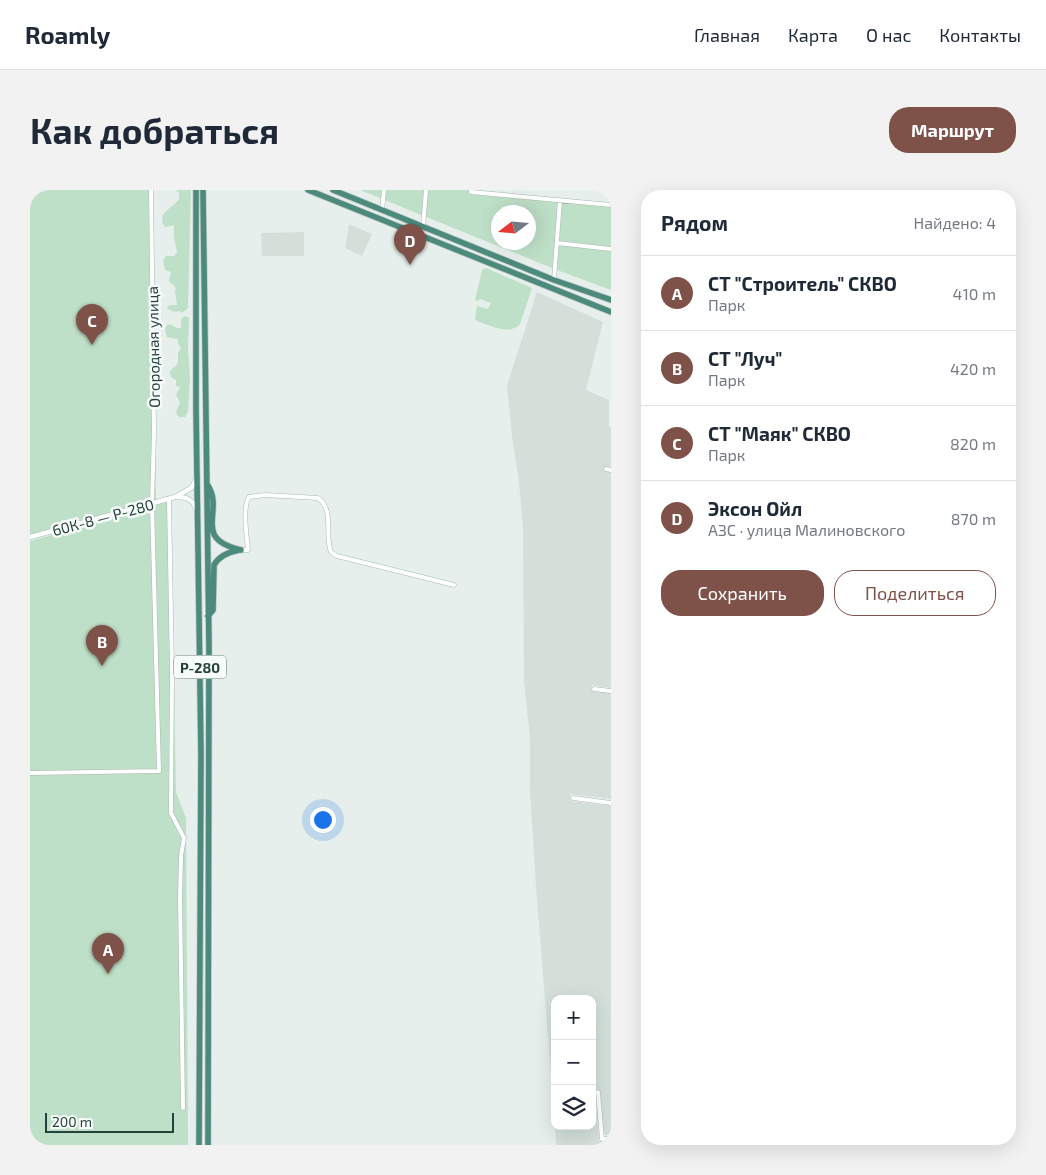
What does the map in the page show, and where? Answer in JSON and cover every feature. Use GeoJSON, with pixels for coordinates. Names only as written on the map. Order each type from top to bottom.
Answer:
{"type":"FeatureCollection","features":[{"type":"Feature","properties":{"kind":"highway","name":"Р-280"},"geometry":{"type":"LineString","coordinates":[[196,190],[196,409],[201,763],[199,1145]]}},
{"type":"Feature","properties":{"kind":"highway","name":"Р-280"},"geometry":{"type":"LineString","coordinates":[[203,190],[208,612],[208,1145]]}},
{"type":"Feature","properties":{"kind":"highway"},"geometry":{"type":"LineString","coordinates":[[308,190],[611,312]]}},
{"type":"Feature","properties":{"kind":"highway"},"geometry":{"type":"LineString","coordinates":[[333,190],[343,192],[382,211],[554,280],[611,300]]}},
{"type":"Feature","properties":{"kind":"highway"},"geometry":{"type":"LineString","coordinates":[[196,409],[203,408],[205,410]]}},
{"type":"Feature","properties":{"kind":"highway"},"geometry":{"type":"LineString","coordinates":[[206,483],[212,491],[212,525],[216,538],[227,547],[241,550]]}},
{"type":"Feature","properties":{"kind":"highway"},"geometry":{"type":"LineString","coordinates":[[200,609],[204,612],[213,610],[214,565],[217,560],[225,555],[241,550]]}},
{"type":"Feature","properties":{"kind":"street","name":"Огородная улица"},"geometry":{"type":"LineString","coordinates":[[30,773],[158,771],[152,504],[154,431],[151,190]]}},
{"type":"Feature","properties":{"kind":"street"},"geometry":{"type":"LineString","coordinates":[[382,211],[384,190]]}},
{"type":"Feature","properties":{"kind":"street"},"geometry":{"type":"LineString","coordinates":[[423,227],[426,190]]}},
{"type":"Feature","properties":{"kind":"street"},"geometry":{"type":"LineString","coordinates":[[471,191],[611,205]]}},
{"type":"Feature","properties":{"kind":"street"},"geometry":{"type":"LineString","coordinates":[[554,280],[560,200]]}},
{"type":"Feature","properties":{"kind":"street"},"geometry":{"type":"LineString","coordinates":[[557,243],[611,249]]}},
{"type":"Feature","properties":{"kind":"street","name":"60К-8 — Р-280"},"geometry":{"type":"LineString","coordinates":[[30,537],[170,499],[191,488],[198,475]]}},
{"type":"Feature","properties":{"kind":"street"},"geometry":{"type":"LineString","coordinates":[[241,550],[248,550],[245,509],[248,497],[265,495],[318,498],[326,506],[328,513],[328,542],[331,552],[337,556],[454,585]]}},
{"type":"Feature","properties":{"kind":"street"},"geometry":{"type":"LineString","coordinates":[[175,497],[192,500],[198,513]]}},
{"type":"Feature","properties":{"kind":"street"},"geometry":{"type":"LineString","coordinates":[[170,499],[171,814],[184,838],[181,856],[180,898],[180,982],[184,1108]]}},
{"type":"Feature","properties":{"kind":"street"},"geometry":{"type":"LineString","coordinates":[[594,689],[611,691]]}},
{"type":"Feature","properties":{"kind":"street"},"geometry":{"type":"LineString","coordinates":[[573,798],[611,803]]}},
{"type":"Feature","properties":{"kind":"street"},"geometry":{"type":"LineString","coordinates":[[598,1092],[602,1139],[611,1139]]}},
{"type":"Feature","properties":{"kind":"shaded area"},"geometry":{"type":"Polygon","coordinates":[[[349,224],[372,234],[362,256],[345,248],[349,224]]]}},
{"type":"Feature","properties":{"kind":"shaded area"},"geometry":{"type":"Polygon","coordinates":[[[304,232],[304,256],[262,256],[261,233],[304,232]]]}},
{"type":"Feature","properties":{"kind":"shaded area"},"geometry":{"type":"Polygon","coordinates":[[[537,292],[603,322],[586,390],[609,400],[609,427],[611,427],[611,688],[592,685],[591,689],[611,693],[611,799],[570,794],[571,801],[611,806],[611,1135],[605,1135],[603,1132],[600,1092],[596,1092],[596,995],[551,995],[551,1074],[536,888],[530,790],[530,738],[524,680],[523,528],[507,386],[537,292]]]}},
{"type":"Feature","properties":{"kind":"shaded area"},"geometry":{"type":"Polygon","coordinates":[[[596,1104],[599,1141],[611,1142],[611,1145],[556,1145],[555,1130],[596,1130],[596,1104]]]}},
{"type":"Feature","properties":{"kind":"green space"},"geometry":{"type":"Polygon","coordinates":[[[30,190],[152,190],[156,500],[30,535],[30,190]]]}},
{"type":"Feature","properties":{"kind":"green space"},"geometry":{"type":"Polygon","coordinates":[[[175,190],[191,190],[188,308],[182,313],[167,309],[169,305],[177,305],[176,288],[169,281],[171,272],[165,270],[163,261],[166,256],[174,256],[177,252],[174,225],[166,227],[162,221],[166,211],[179,199],[179,193],[175,190]]]}},
{"type":"Feature","properties":{"kind":"green space"},"geometry":{"type":"Polygon","coordinates":[[[360,190],[473,190],[611,203],[611,290],[508,250],[536,250],[536,205],[491,205],[491,243],[360,190]]]}},
{"type":"Feature","properties":{"kind":"green space"},"geometry":{"type":"Polygon","coordinates":[[[486,268],[532,288],[520,324],[516,327],[505,329],[493,327],[475,319],[477,306],[488,309],[491,303],[480,299],[478,301],[475,300],[482,270],[486,268]]]}},
{"type":"Feature","properties":{"kind":"green space"},"geometry":{"type":"Polygon","coordinates":[[[185,316],[189,318],[190,378],[188,411],[185,417],[179,417],[176,411],[180,402],[176,395],[180,387],[176,386],[176,380],[172,378],[170,373],[178,363],[178,353],[181,348],[178,344],[178,339],[167,337],[165,329],[170,324],[181,328],[181,319],[185,316]]]}},
{"type":"Feature","properties":{"kind":"green space"},"geometry":{"type":"Polygon","coordinates":[[[171,501],[176,792],[186,818],[188,1145],[30,1145],[30,541],[171,501]]]}},
{"type":"Feature","properties":{"kind":"place","name":"Эксон Ойл"},"geometry":{"type":"Point","coordinates":[410,265]}},
{"type":"Feature","properties":{"kind":"place","name":"СТ \"Маяк\" СКВО"},"geometry":{"type":"Point","coordinates":[92,345]}},
{"type":"Feature","properties":{"kind":"place","name":"СТ \"Луч\""},"geometry":{"type":"Point","coordinates":[102,666]}},
{"type":"Feature","properties":{"kind":"place","name":"СТ \"Строитель\" СКВО"},"geometry":{"type":"Point","coordinates":[108,974]}}]}
